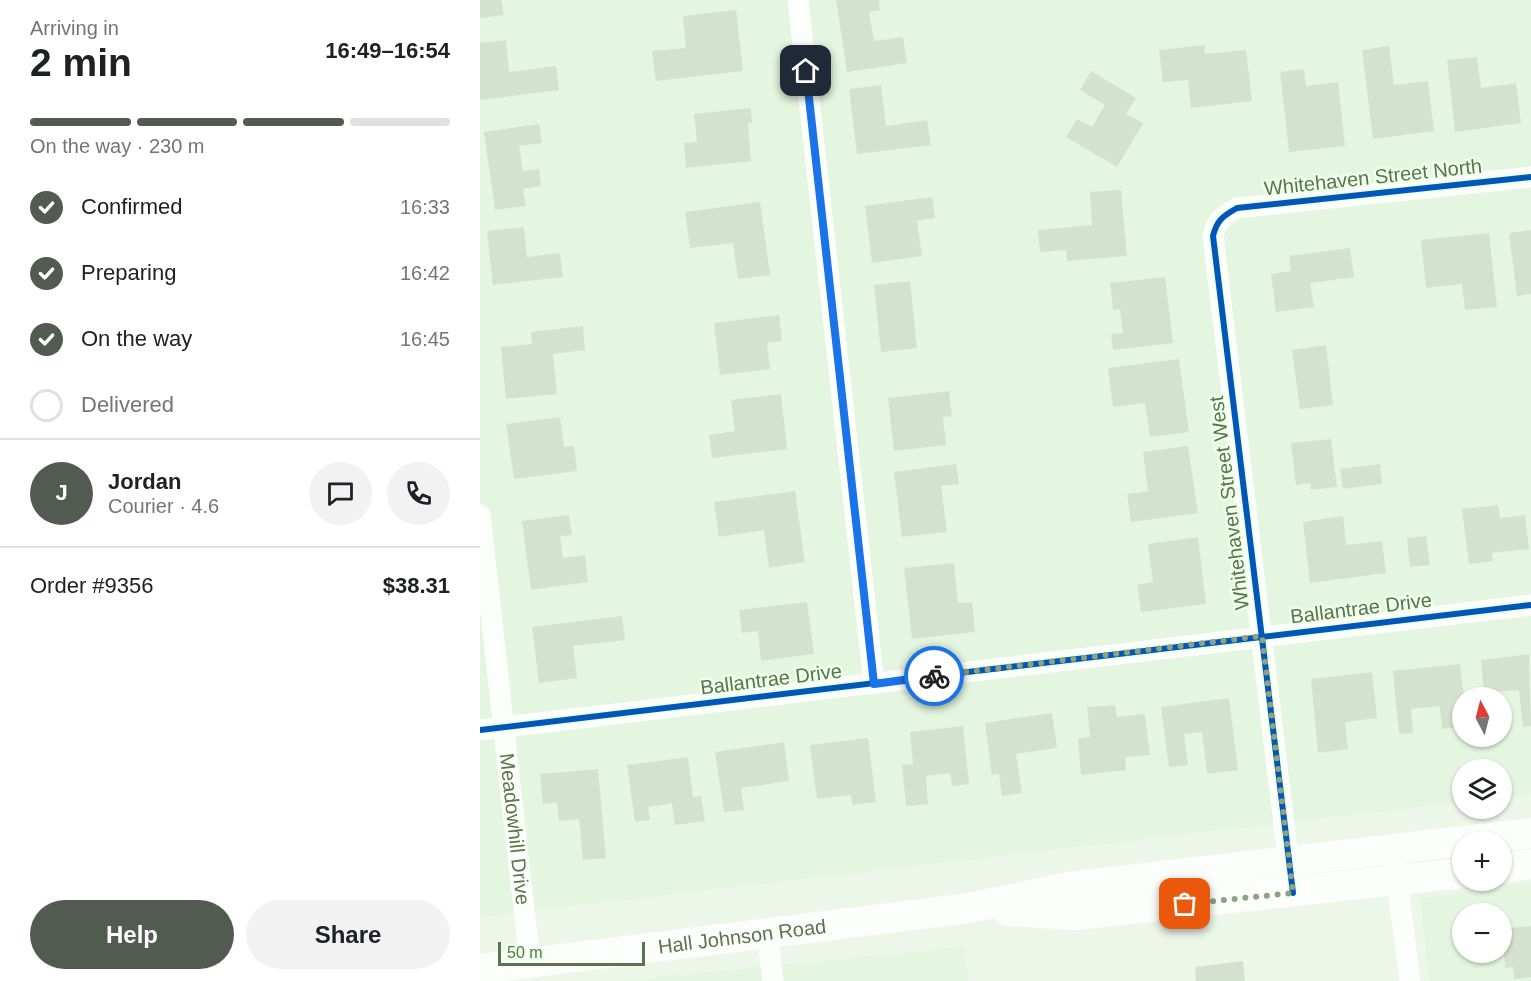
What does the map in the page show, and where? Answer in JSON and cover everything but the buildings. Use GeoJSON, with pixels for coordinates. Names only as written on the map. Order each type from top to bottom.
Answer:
{"type":"FeatureCollection","features":[{"type":"Feature","properties":{"kind":"main road","name":"Hall Johnson Road"},"geometry":{"type":"LineString","coordinates":[[480,969],[969,908],[1068,887],[1531,833]]}},
{"type":"Feature","properties":{"kind":"main road"},"geometry":{"type":"LineString","coordinates":[[1512,867],[1531,864]]}},
{"type":"Feature","properties":{"kind":"main road","name":"Hall Johnson Road"},"geometry":{"type":"LineString","coordinates":[[969,908],[1075,915],[1452,874]]}},
{"type":"Feature","properties":{"kind":"street"},"geometry":{"type":"LineString","coordinates":[[798,0],[874,684]]}},
{"type":"Feature","properties":{"kind":"street","name":"Whitehaven Street North"},"geometry":{"type":"LineString","coordinates":[[1221,217],[1237,208],[1531,177]]}},
{"type":"Feature","properties":{"kind":"street","name":"Whitehaven Street West"},"geometry":{"type":"LineString","coordinates":[[1221,217],[1213,236],[1293,893]]}},
{"type":"Feature","properties":{"kind":"street","name":"Meadowhill Drive"},"geometry":{"type":"LineString","coordinates":[[480,515],[530,963]]}},
{"type":"Feature","properties":{"kind":"street","name":"Ballantrae Drive"},"geometry":{"type":"LineString","coordinates":[[480,730],[1531,605]]}},
{"type":"Feature","properties":{"kind":"street"},"geometry":{"type":"LineString","coordinates":[[1393,849],[1399,881],[1410,981]]}},
{"type":"Feature","properties":{"kind":"street"},"geometry":{"type":"LineString","coordinates":[[767,932],[773,981]]}},
{"type":"Feature","properties":{"kind":"shaded area"},"geometry":{"type":"Polygon","coordinates":[[[480,0],[1531,0],[1531,794],[1512,797],[1512,759],[1452,759],[1452,803],[480,917],[480,0]]]}},
{"type":"Feature","properties":{"kind":"shaded area"},"geometry":{"type":"Polygon","coordinates":[[[1531,882],[1531,981],[1429,981],[1420,898],[1469,891],[1512,891],[1512,885],[1531,882]]]}},
{"type":"Feature","properties":{"kind":"shaded area"},"geometry":{"type":"Polygon","coordinates":[[[964,947],[968,981],[620,981],[964,947]]]}},
{"type":"Feature","properties":{"kind":"cycle path"},"geometry":{"type":"LineString","coordinates":[[1293,893],[1213,236],[1216,226],[1221,219],[1237,208],[1531,177]]}},
{"type":"Feature","properties":{"kind":"cycle path"},"geometry":{"type":"LineString","coordinates":[[480,730],[1531,605]]}},
{"type":"Feature","properties":{"kind":"way so far"},"geometry":{"type":"LineString","coordinates":[[934,676],[1262,636],[1293,893],[1185,904]]}},
{"type":"Feature","properties":{"kind":"route"},"geometry":{"type":"LineString","coordinates":[[806,71],[874,684],[934,676]]}}]}
